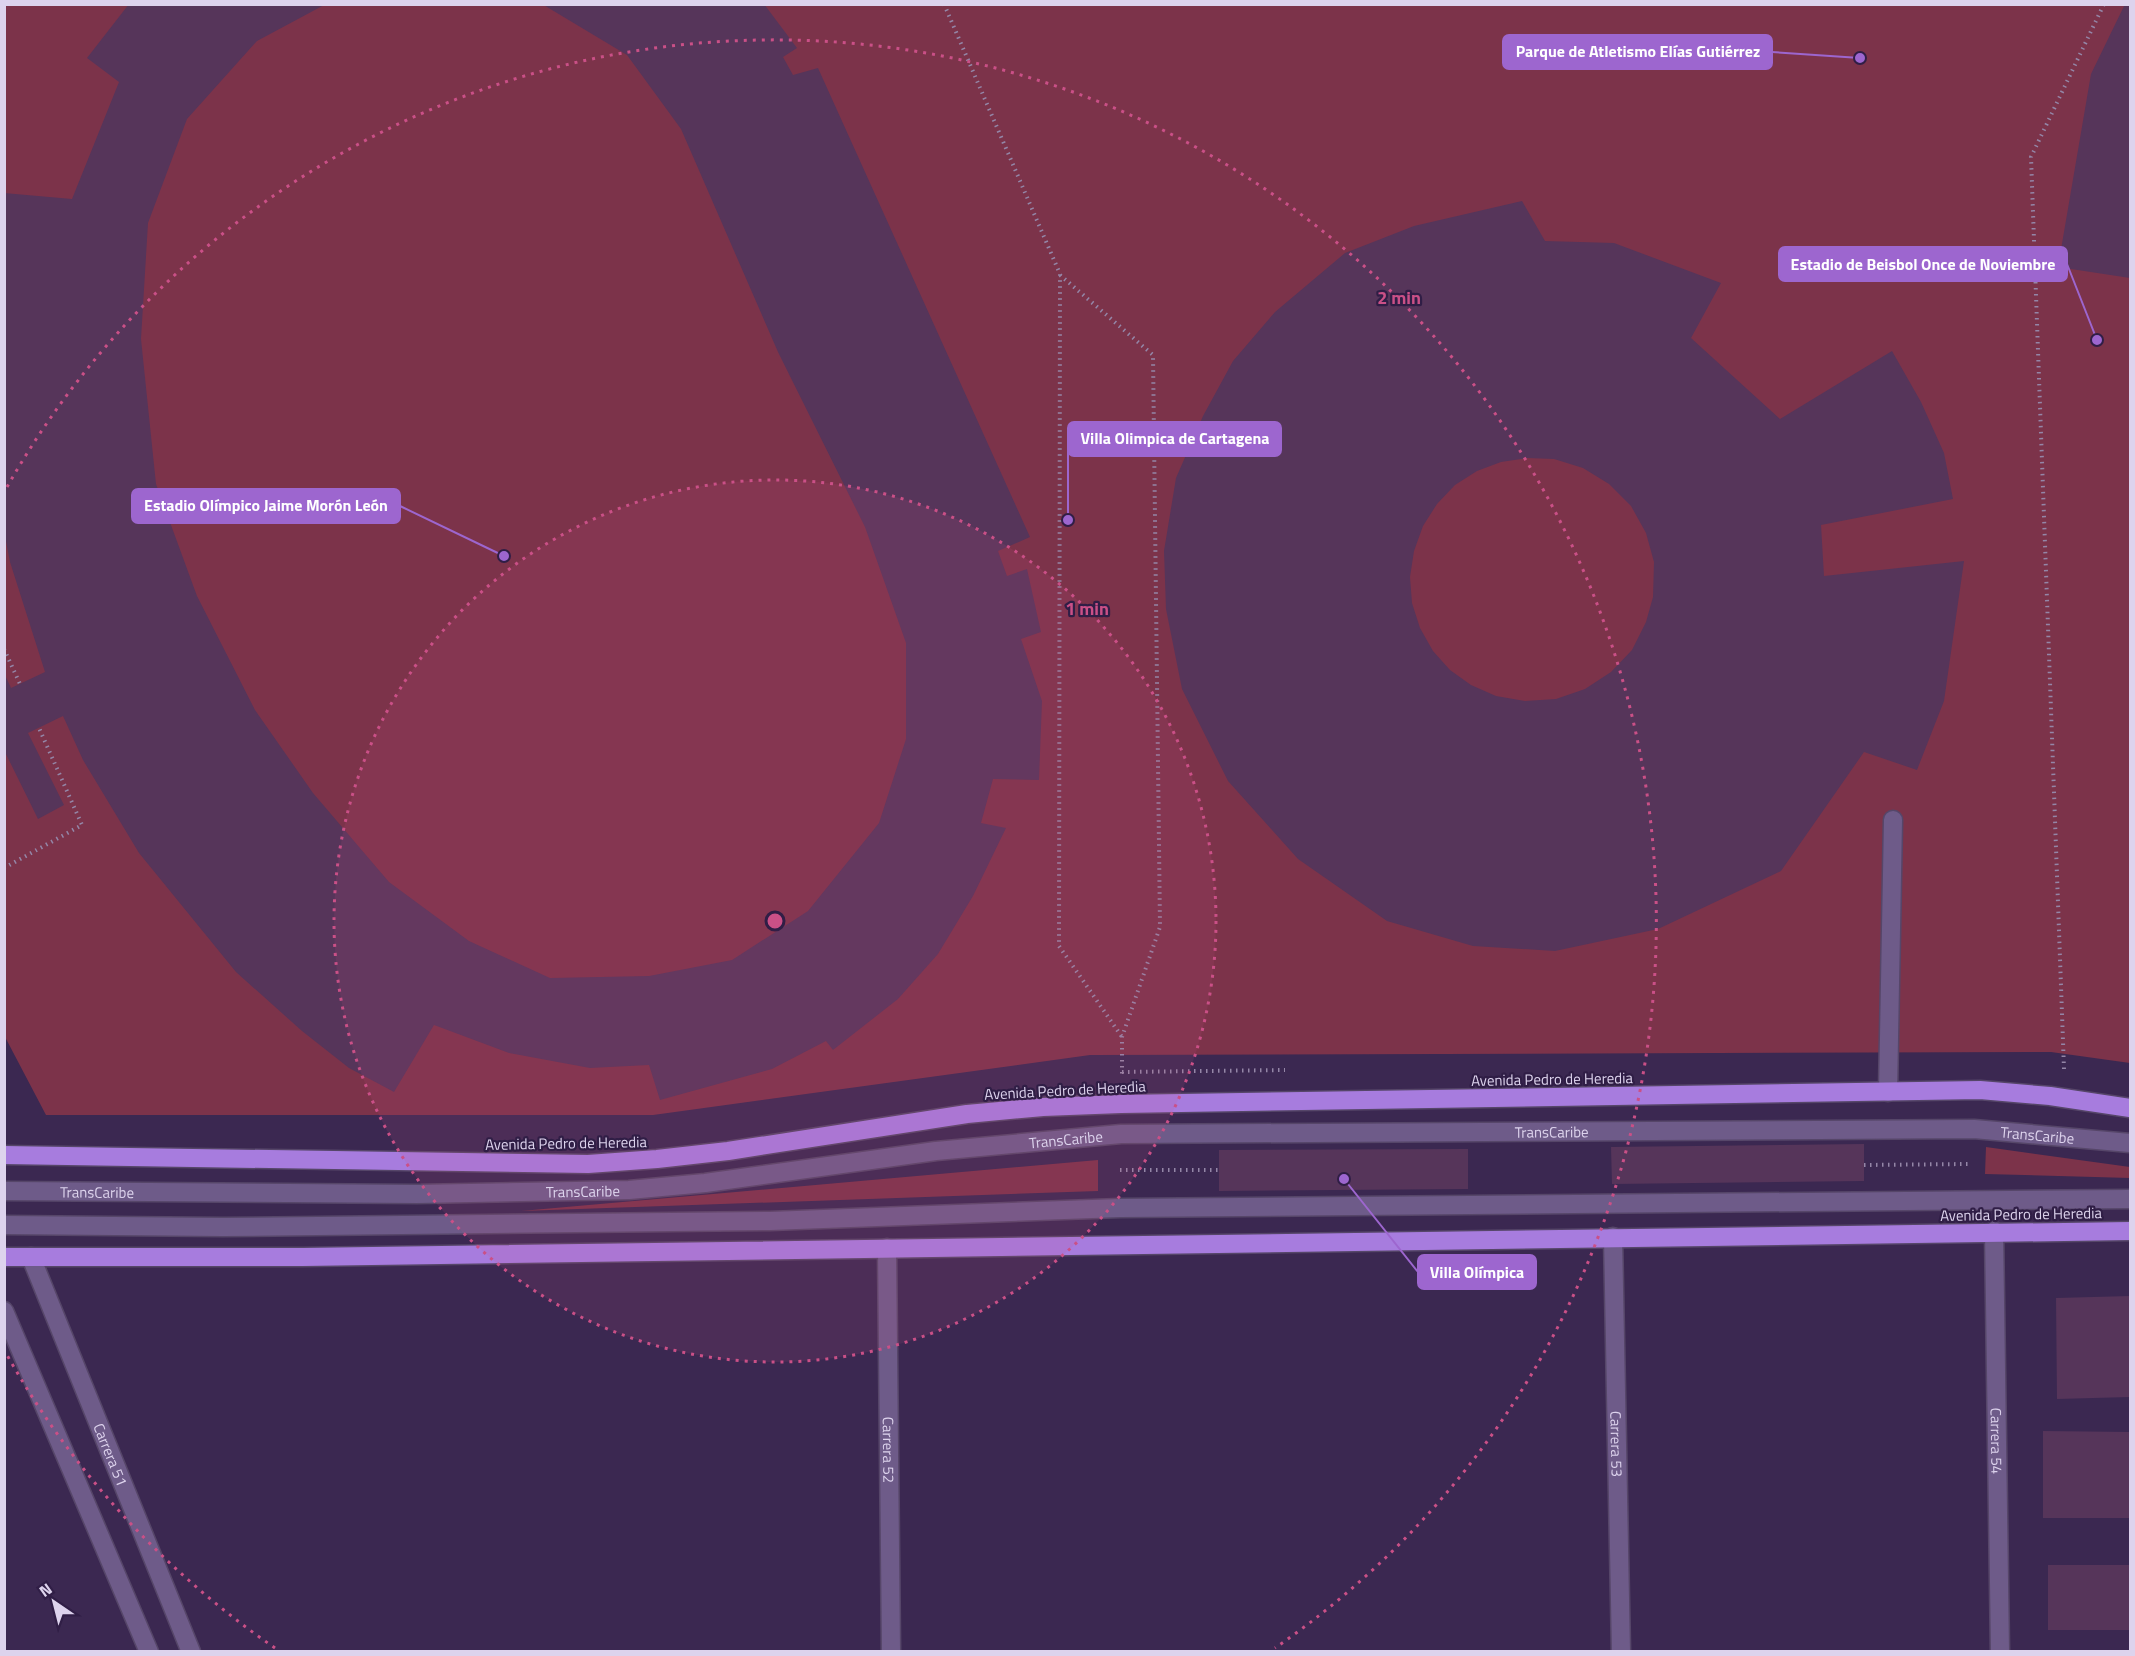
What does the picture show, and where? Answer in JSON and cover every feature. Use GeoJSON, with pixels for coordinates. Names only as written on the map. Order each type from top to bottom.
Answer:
{"type":"FeatureCollection","features":[{"type":"Feature","properties":{"kind":"highway","name":"Avenida Pedro de Heredia"},"geometry":{"type":"LineString","coordinates":[[4,1155],[588,1164],[728,1151],[967,1114],[1043,1107],[1121,1104],[1980,1090],[2018,1092],[2130,1108]]}},
{"type":"Feature","properties":{"kind":"highway","name":"Avenida Pedro de Heredia"},"geometry":{"type":"LineString","coordinates":[[4,1257],[303,1257],[2130,1231]]}},
{"type":"Feature","properties":{"kind":"street"},"geometry":{"type":"LineString","coordinates":[[1888,1092],[1893,820]]}},
{"type":"Feature","properties":{"kind":"street","name":"TransCaribe"},"geometry":{"type":"LineString","coordinates":[[4,1191],[417,1194],[628,1190],[705,1183],[936,1150],[1121,1134],[1974,1129],[2130,1143]]}},
{"type":"Feature","properties":{"kind":"street"},"geometry":{"type":"LineString","coordinates":[[4,1225],[223,1227],[770,1221],[1120,1208],[2130,1199]]}},
{"type":"Feature","properties":{"kind":"street","name":"Carrera 54"},"geometry":{"type":"LineString","coordinates":[[1994,1232],[2000,1652]]}},
{"type":"Feature","properties":{"kind":"street","name":"Carrera 53"},"geometry":{"type":"LineString","coordinates":[[1613,1237],[1621,1652]]}},
{"type":"Feature","properties":{"kind":"street","name":"Carrera 52"},"geometry":{"type":"LineString","coordinates":[[887,1248],[891,1652]]}},
{"type":"Feature","properties":{"kind":"street","name":"Carrera 51"},"geometry":{"type":"LineString","coordinates":[[31,1257],[191,1652]]}},
{"type":"Feature","properties":{"kind":"street"},"geometry":{"type":"LineString","coordinates":[[4,1311],[149,1652]]}},
{"type":"Feature","properties":{"kind":"path"},"geometry":{"type":"LineString","coordinates":[[944,4],[1060,274],[1059,946],[1122,1037]]}},
{"type":"Feature","properties":{"kind":"path"},"geometry":{"type":"LineString","coordinates":[[2064,1070],[2031,157],[2104,4]]}},
{"type":"Feature","properties":{"kind":"path"},"geometry":{"type":"LineString","coordinates":[[1060,274],[1153,355],[1160,927],[1122,1037],[1121,1104]]}},
{"type":"Feature","properties":{"kind":"path"},"geometry":{"type":"LineString","coordinates":[[4,649],[20,684]]}},
{"type":"Feature","properties":{"kind":"path"},"geometry":{"type":"LineString","coordinates":[[4,868],[82,825],[39,728]]}},
{"type":"Feature","properties":{"kind":"path"},"geometry":{"type":"LineString","coordinates":[[1864,1165],[1968,1164]]}},
{"type":"Feature","properties":{"kind":"path"},"geometry":{"type":"LineString","coordinates":[[1120,1170],[1219,1170]]}},
{"type":"Feature","properties":{"kind":"shaded area"},"geometry":{"type":"Polygon","coordinates":[[[4,5],[2130,5],[2130,1063],[2051,1052],[1090,1055],[653,1115],[46,1115],[4,1035],[4,5]]]}},
{"type":"Feature","properties":{"kind":"shaded area"},"geometry":{"type":"Polygon","coordinates":[[[1986,1147],[2130,1167],[2130,1178],[1985,1174],[1986,1147]]]}},
{"type":"Feature","properties":{"kind":"shaded area"},"geometry":{"type":"Polygon","coordinates":[[[1098,1160],[1098,1191],[521,1211],[1098,1160]]]}},
{"type":"Feature","properties":{"kind":"building"},"geometry":{"type":"Polygon","coordinates":[[[129,4],[326,4],[257,41],[187,119],[148,223],[141,339],[156,484],[197,596],[255,710],[313,793],[389,882],[469,941],[550,978],[649,976],[732,960],[808,911],[879,823],[906,739],[906,643],[865,527],[778,352],[681,129],[627,55],[542,4],[764,4],[797,48],[783,57],[793,75],[818,68],[1030,537],[998,551],[1007,576],[1027,569],[1041,632],[1021,639],[1042,701],[1039,780],[993,779],[981,823],[1006,828],[973,896],[938,954],[898,999],[833,1050],[826,1041],[772,1069],[660,1100],[649,1065],[590,1068],[509,1053],[434,1025],[394,1092],[349,1068],[302,1031],[236,972],[139,853],[83,760],[63,716],[28,733],[64,805],[38,819],[4,750],[4,673],[11,688],[45,672],[10,562],[4,531],[4,193],[72,199],[119,82],[87,58],[129,4]]]}},
{"type":"Feature","properties":{"kind":"building"},"geometry":{"type":"Polygon","coordinates":[[[2125,4],[2130,4],[2130,278],[2058,267],[2091,74],[2125,4]]]}},
{"type":"Feature","properties":{"kind":"building"},"geometry":{"type":"Polygon","coordinates":[[[1522,201],[1545,241],[1614,243],[1721,283],[1691,338],[1780,419],[1892,351],[1921,402],[1944,453],[1953,499],[1821,525],[1824,576],[1964,561],[1944,701],[1917,770],[1864,752],[1781,871],[1658,929],[1555,951],[1473,946],[1387,921],[1298,859],[1228,781],[1182,689],[1166,609],[1164,551],[1176,478],[1203,416],[1233,361],[1275,312],[1345,253],[1414,226],[1522,201]],[[1527,458],[1501,462],[1477,471],[1455,485],[1437,504],[1423,526],[1414,551],[1410,577],[1412,603],[1420,628],[1433,651],[1450,670],[1471,685],[1496,696],[1525,701],[1556,699],[1585,689],[1611,672],[1632,650],[1646,622],[1653,597],[1654,562],[1646,533],[1631,506],[1609,484],[1583,468],[1554,459],[1527,458]]]}},
{"type":"Feature","properties":{"kind":"building"},"geometry":{"type":"Polygon","coordinates":[[[1864,1144],[1864,1181],[1612,1184],[1611,1147],[1864,1144]]]}},
{"type":"Feature","properties":{"kind":"building"},"geometry":{"type":"Polygon","coordinates":[[[1468,1149],[1468,1189],[1219,1191],[1219,1150],[1468,1149]]]}},
{"type":"Feature","properties":{"kind":"building"},"geometry":{"type":"Polygon","coordinates":[[[2130,1296],[2130,1397],[2057,1399],[2056,1298],[2130,1296]]]}},
{"type":"Feature","properties":{"kind":"building"},"geometry":{"type":"Polygon","coordinates":[[[2043,1431],[2130,1432],[2130,1518],[2043,1518],[2043,1431]]]}},
{"type":"Feature","properties":{"kind":"building"},"geometry":{"type":"Polygon","coordinates":[[[2048,1565],[2130,1565],[2130,1630],[2048,1630],[2048,1565]]]}},
{"type":"Feature","properties":{"kind":"place","name":"Parque de Atletismo Elías Gutiérrez"},"geometry":{"type":"Point","coordinates":[1860,58]}},
{"type":"Feature","properties":{"kind":"place","name":"Estadio de Beisbol Once de Noviembre"},"geometry":{"type":"Point","coordinates":[2097,340]}},
{"type":"Feature","properties":{"kind":"place","name":"Villa Olimpica de Cartagena"},"geometry":{"type":"Point","coordinates":[1068,520]}},
{"type":"Feature","properties":{"kind":"place","name":"Estadio Olímpico Jaime Morón León"},"geometry":{"type":"Point","coordinates":[504,556]}},
{"type":"Feature","properties":{"kind":"place","name":"Villa Olímpica"},"geometry":{"type":"Point","coordinates":[1344,1179]}}]}
